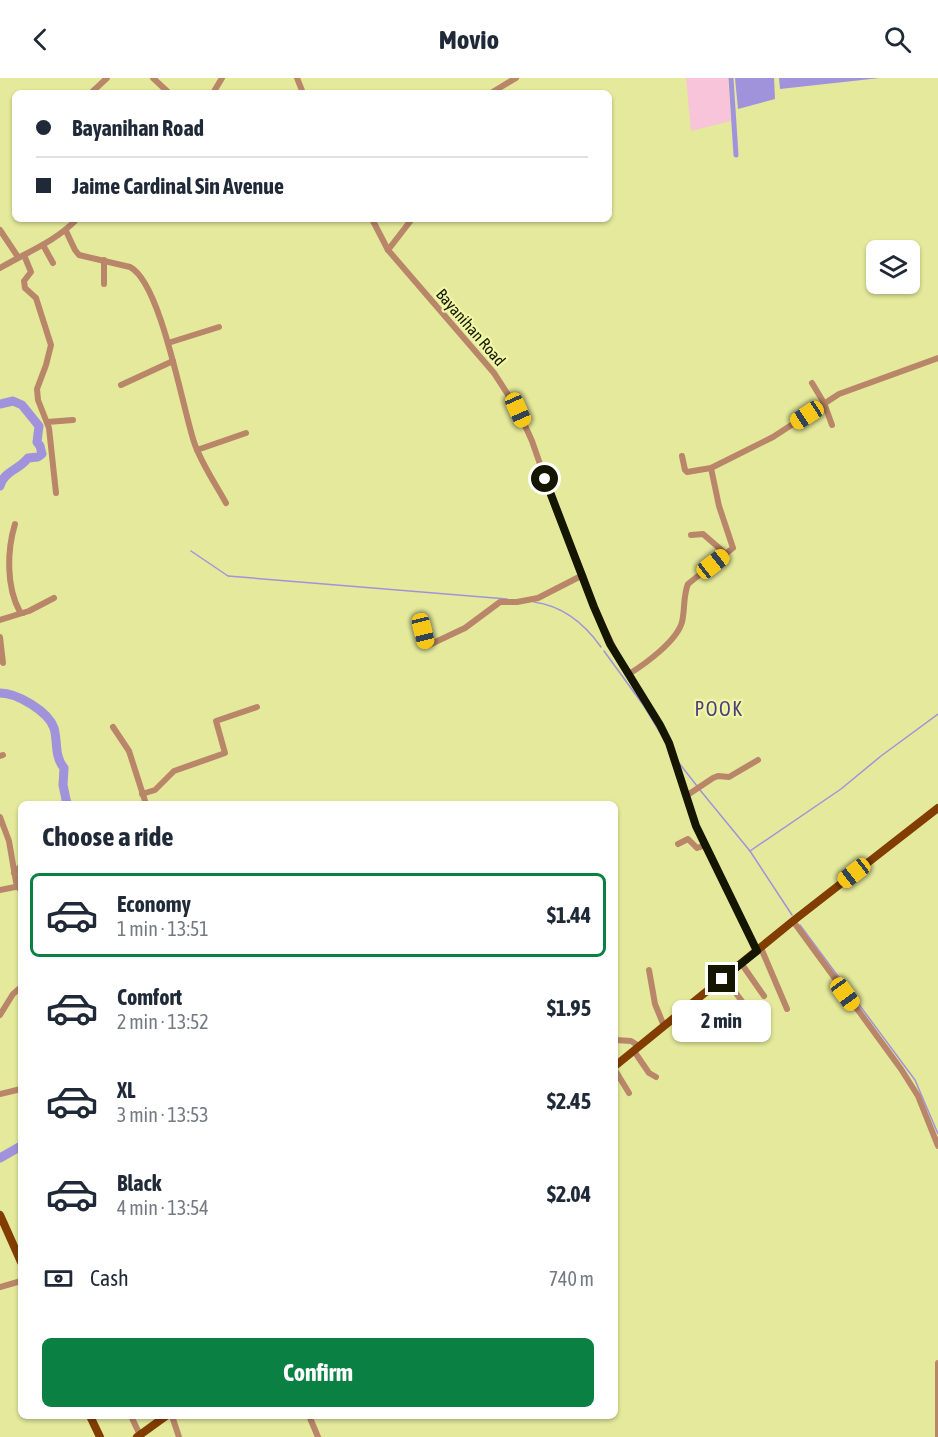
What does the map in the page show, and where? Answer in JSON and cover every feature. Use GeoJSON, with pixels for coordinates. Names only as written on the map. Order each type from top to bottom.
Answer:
{"type":"FeatureCollection","features":[{"type":"Feature","properties":{"kind":"main road"},"geometry":{"type":"LineString","coordinates":[[618,1065],[793,921],[938,808]]}},
{"type":"Feature","properties":{"kind":"main road"},"geometry":{"type":"LineString","coordinates":[[1,1221],[18,1256]]}},
{"type":"Feature","properties":{"kind":"main road"},"geometry":{"type":"LineString","coordinates":[[91,1419],[100,1437]]}},
{"type":"Feature","properties":{"kind":"main road"},"geometry":{"type":"LineString","coordinates":[[139,1436],[162,1419]]}},
{"type":"Feature","properties":{"kind":"street"},"geometry":{"type":"LineString","coordinates":[[93,90],[107,78]]}},
{"type":"Feature","properties":{"kind":"street"},"geometry":{"type":"LineString","coordinates":[[153,78],[166,90]]}},
{"type":"Feature","properties":{"kind":"street"},"geometry":{"type":"LineString","coordinates":[[496,90],[516,78]]}},
{"type":"Feature","properties":{"kind":"street"},"geometry":{"type":"LineString","coordinates":[[0,268],[66,231],[74,222]]}},
{"type":"Feature","properties":{"kind":"street","name":"Bayanihan Road"},"geometry":{"type":"LineString","coordinates":[[374,222],[388,250],[494,373],[518,410],[610,644],[665,734],[696,826],[787,1009]]}},
{"type":"Feature","properties":{"kind":"street"},"geometry":{"type":"LineString","coordinates":[[388,250],[410,222]]}},
{"type":"Feature","properties":{"kind":"street"},"geometry":{"type":"LineString","coordinates":[[0,231],[31,272],[24,281],[25,288],[36,298],[51,345],[37,389],[38,400],[47,422],[53,454],[56,493]]}},
{"type":"Feature","properties":{"kind":"street"},"geometry":{"type":"LineString","coordinates":[[66,231],[79,255],[137,270],[146,283],[168,343],[197,450],[226,503]]}},
{"type":"Feature","properties":{"kind":"street"},"geometry":{"type":"LineString","coordinates":[[43,245],[53,263]]}},
{"type":"Feature","properties":{"kind":"street"},"geometry":{"type":"LineString","coordinates":[[104,260],[104,284]]}},
{"type":"Feature","properties":{"kind":"street"},"geometry":{"type":"LineString","coordinates":[[168,343],[219,327]]}},
{"type":"Feature","properties":{"kind":"street"},"geometry":{"type":"LineString","coordinates":[[682,456],[687,472],[711,468],[773,437],[848,390],[938,358]]}},
{"type":"Feature","properties":{"kind":"street"},"geometry":{"type":"LineString","coordinates":[[121,385],[173,362]]}},
{"type":"Feature","properties":{"kind":"street"},"geometry":{"type":"LineString","coordinates":[[812,383],[824,404],[832,425]]}},
{"type":"Feature","properties":{"kind":"street"},"geometry":{"type":"LineString","coordinates":[[47,422],[73,420]]}},
{"type":"Feature","properties":{"kind":"street"},"geometry":{"type":"LineString","coordinates":[[197,450],[246,434]]}},
{"type":"Feature","properties":{"kind":"street"},"geometry":{"type":"LineString","coordinates":[[628,674],[646,664],[675,637],[683,619],[685,590],[688,584],[733,548],[719,507],[711,468]]}},
{"type":"Feature","properties":{"kind":"street"},"geometry":{"type":"LineString","coordinates":[[15,524],[10,540],[10,569],[15,603],[23,613]]}},
{"type":"Feature","properties":{"kind":"street"},"geometry":{"type":"LineString","coordinates":[[691,536],[703,534],[726,554]]}},
{"type":"Feature","properties":{"kind":"street"},"geometry":{"type":"LineString","coordinates":[[423,631],[426,643],[429,645],[465,628],[500,602],[538,598],[583,575]]}},
{"type":"Feature","properties":{"kind":"street"},"geometry":{"type":"LineString","coordinates":[[0,620],[23,613],[54,598]]}},
{"type":"Feature","properties":{"kind":"street"},"geometry":{"type":"LineString","coordinates":[[0,637],[3,663]]}},
{"type":"Feature","properties":{"kind":"street"},"geometry":{"type":"LineString","coordinates":[[142,794],[155,790],[174,771],[225,753],[216,721],[257,706]]}},
{"type":"Feature","properties":{"kind":"street"},"geometry":{"type":"LineString","coordinates":[[113,727],[129,750],[145,801]]}},
{"type":"Feature","properties":{"kind":"street"},"geometry":{"type":"LineString","coordinates":[[686,796],[713,778],[729,777],[758,760]]}},
{"type":"Feature","properties":{"kind":"street"},"geometry":{"type":"LineString","coordinates":[[0,818],[9,841],[18,882]]}},
{"type":"Feature","properties":{"kind":"street"},"geometry":{"type":"LineString","coordinates":[[678,844],[688,839],[697,848],[706,845]]}},
{"type":"Feature","properties":{"kind":"street"},"geometry":{"type":"LineString","coordinates":[[15,873],[18,870]]}},
{"type":"Feature","properties":{"kind":"street"},"geometry":{"type":"LineString","coordinates":[[0,890],[18,888]]}},
{"type":"Feature","properties":{"kind":"street"},"geometry":{"type":"LineString","coordinates":[[793,921],[901,1069],[918,1096],[938,1146]]}},
{"type":"Feature","properties":{"kind":"street"},"geometry":{"type":"LineString","coordinates":[[741,963],[764,996]]}},
{"type":"Feature","properties":{"kind":"street"},"geometry":{"type":"LineString","coordinates":[[649,970],[656,1004],[664,1026]]}},
{"type":"Feature","properties":{"kind":"street"},"geometry":{"type":"LineString","coordinates":[[724,977],[758,1023]]}},
{"type":"Feature","properties":{"kind":"street"},"geometry":{"type":"LineString","coordinates":[[0,1015],[18,990]]}},
{"type":"Feature","properties":{"kind":"street"},"geometry":{"type":"LineString","coordinates":[[618,1040],[631,1041],[649,1073],[656,1077]]}},
{"type":"Feature","properties":{"kind":"street"},"geometry":{"type":"LineString","coordinates":[[618,1073],[629,1093]]}},
{"type":"Feature","properties":{"kind":"street"},"geometry":{"type":"LineString","coordinates":[[0,1094],[18,1090]]}},
{"type":"Feature","properties":{"kind":"street"},"geometry":{"type":"LineString","coordinates":[[0,1287],[18,1282]]}},
{"type":"Feature","properties":{"kind":"street"},"geometry":{"type":"LineString","coordinates":[[938,1364],[938,1437]]}},
{"type":"Feature","properties":{"kind":"street"},"geometry":{"type":"LineString","coordinates":[[132,1419],[139,1436]]}},
{"type":"Feature","properties":{"kind":"street"},"geometry":{"type":"LineString","coordinates":[[173,1419],[179,1437]]}},
{"type":"Feature","properties":{"kind":"street"},"geometry":{"type":"LineString","coordinates":[[310,1419],[318,1437]]}},
{"type":"Feature","properties":{"kind":"shaded area"},"geometry":{"type":"Polygon","coordinates":[[[686,78],[728,78],[731,121],[691,131],[686,78]]]}},
{"type":"Feature","properties":{"kind":"shaded area"},"geometry":{"type":"Polygon","coordinates":[[[735,78],[774,78],[775,99],[738,109],[735,78]]]}},
{"type":"Feature","properties":{"kind":"shaded area"},"geometry":{"type":"Polygon","coordinates":[[[779,78],[880,78],[780,89],[779,78]]]}},
{"type":"Feature","properties":{"kind":"waterway"},"geometry":{"type":"LineString","coordinates":[[731,78],[736,155]]}},
{"type":"Feature","properties":{"kind":"waterway"},"geometry":{"type":"LineString","coordinates":[[0,404],[13,401],[22,405],[39,426],[37,442],[42,454],[28,458],[8,474],[0,486]]}},
{"type":"Feature","properties":{"kind":"waterway"},"geometry":{"type":"LineString","coordinates":[[191,551],[228,576],[507,599]]}},
{"type":"Feature","properties":{"kind":"waterway"},"geometry":{"type":"LineString","coordinates":[[534,602],[554,607],[572,617],[601,647]]}},
{"type":"Feature","properties":{"kind":"waterway"},"geometry":{"type":"LineString","coordinates":[[604,651],[644,706],[664,739]]}},
{"type":"Feature","properties":{"kind":"waterway"},"geometry":{"type":"LineString","coordinates":[[0,693],[15,696],[31,704],[51,722],[59,759],[64,768],[63,785],[66,801]]}},
{"type":"Feature","properties":{"kind":"waterway"},"geometry":{"type":"LineString","coordinates":[[750,851],[841,789],[938,714]]}},
{"type":"Feature","properties":{"kind":"waterway"},"geometry":{"type":"LineString","coordinates":[[679,763],[697,786]]}},
{"type":"Feature","properties":{"kind":"waterway"},"geometry":{"type":"LineString","coordinates":[[700,790],[750,851],[792,915]]}},
{"type":"Feature","properties":{"kind":"waterway"},"geometry":{"type":"LineString","coordinates":[[800,925],[915,1080],[938,1134]]}},
{"type":"Feature","properties":{"kind":"waterway"},"geometry":{"type":"LineString","coordinates":[[0,1158],[18,1148]]}},
{"type":"Feature","properties":{"kind":"district","name":"POOK"},"geometry":{"type":"Point","coordinates":[719,708]}},
{"type":"Feature","properties":{"kind":"route"},"geometry":{"type":"LineString","coordinates":[[545,479],[610,644],[669,743],[696,826],[757,951],[722,979]]}}]}
